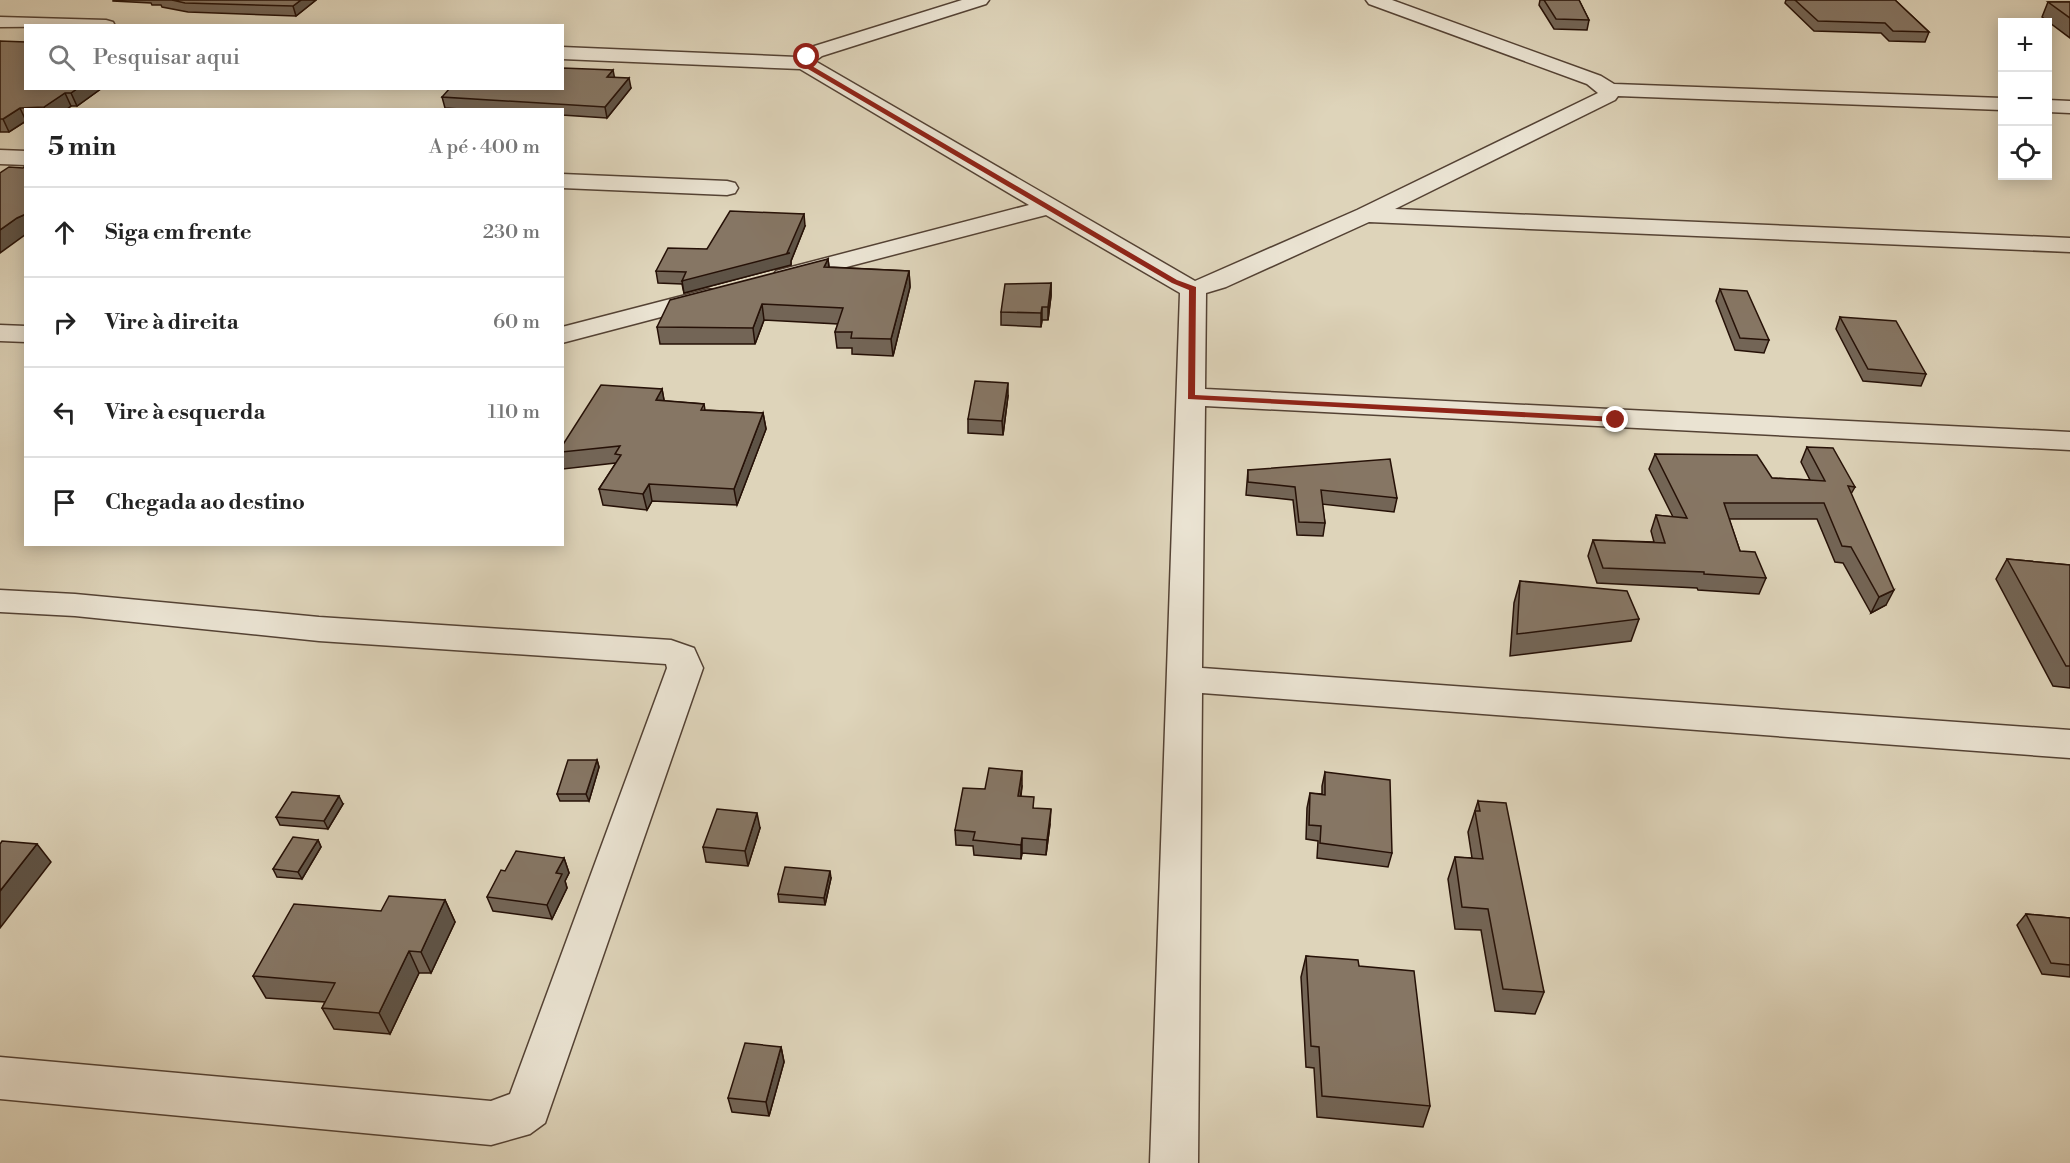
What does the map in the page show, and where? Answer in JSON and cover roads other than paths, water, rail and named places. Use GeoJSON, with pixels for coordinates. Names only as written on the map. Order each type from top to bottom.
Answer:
{"type":"FeatureCollection","features":[{"type":"Feature","properties":{"kind":"street"},"geometry":{"type":"LineString","coordinates":[[804,63],[807,57],[815,52],[980,0]]}},
{"type":"Feature","properties":{"kind":"street"},"geometry":{"type":"LineString","coordinates":[[1375,0],[1594,80],[1609,90],[1998,104]]}},
{"type":"Feature","properties":{"kind":"street"},"geometry":{"type":"LineString","coordinates":[[0,22],[53,24]]}},
{"type":"Feature","properties":{"kind":"street"},"geometry":{"type":"LineString","coordinates":[[0,31],[24,32]]}},
{"type":"Feature","properties":{"kind":"street"},"geometry":{"type":"LineString","coordinates":[[564,53],[804,63],[1175,281],[1193,289],[1217,282],[1365,215],[1608,96],[1609,90]]}},
{"type":"Feature","properties":{"kind":"street"},"geometry":{"type":"LineString","coordinates":[[2052,106],[2070,107]]}},
{"type":"Feature","properties":{"kind":"street"},"geometry":{"type":"LineString","coordinates":[[0,157],[24,158]]}},
{"type":"Feature","properties":{"kind":"street"},"geometry":{"type":"LineString","coordinates":[[564,181],[727,188]]}},
{"type":"Feature","properties":{"kind":"street"},"geometry":{"type":"LineString","coordinates":[[564,334],[1048,207]]}},
{"type":"Feature","properties":{"kind":"street"},"geometry":{"type":"LineString","coordinates":[[1365,215],[2070,245]]}},
{"type":"Feature","properties":{"kind":"street"},"geometry":{"type":"LineString","coordinates":[[1174,1163],[1193,289]]}},
{"type":"Feature","properties":{"kind":"street"},"geometry":{"type":"LineString","coordinates":[[0,333],[24,334]]}},
{"type":"Feature","properties":{"kind":"street"},"geometry":{"type":"LineString","coordinates":[[1191,397],[2070,441]]}},
{"type":"Feature","properties":{"kind":"street"},"geometry":{"type":"LineString","coordinates":[[0,601],[75,605],[319,629],[670,652],[682,657],[685,668],[528,1108],[513,1118],[491,1123],[0,1078]]}},
{"type":"Feature","properties":{"kind":"street"},"geometry":{"type":"LineString","coordinates":[[1184,679],[2070,744]]}}]}
